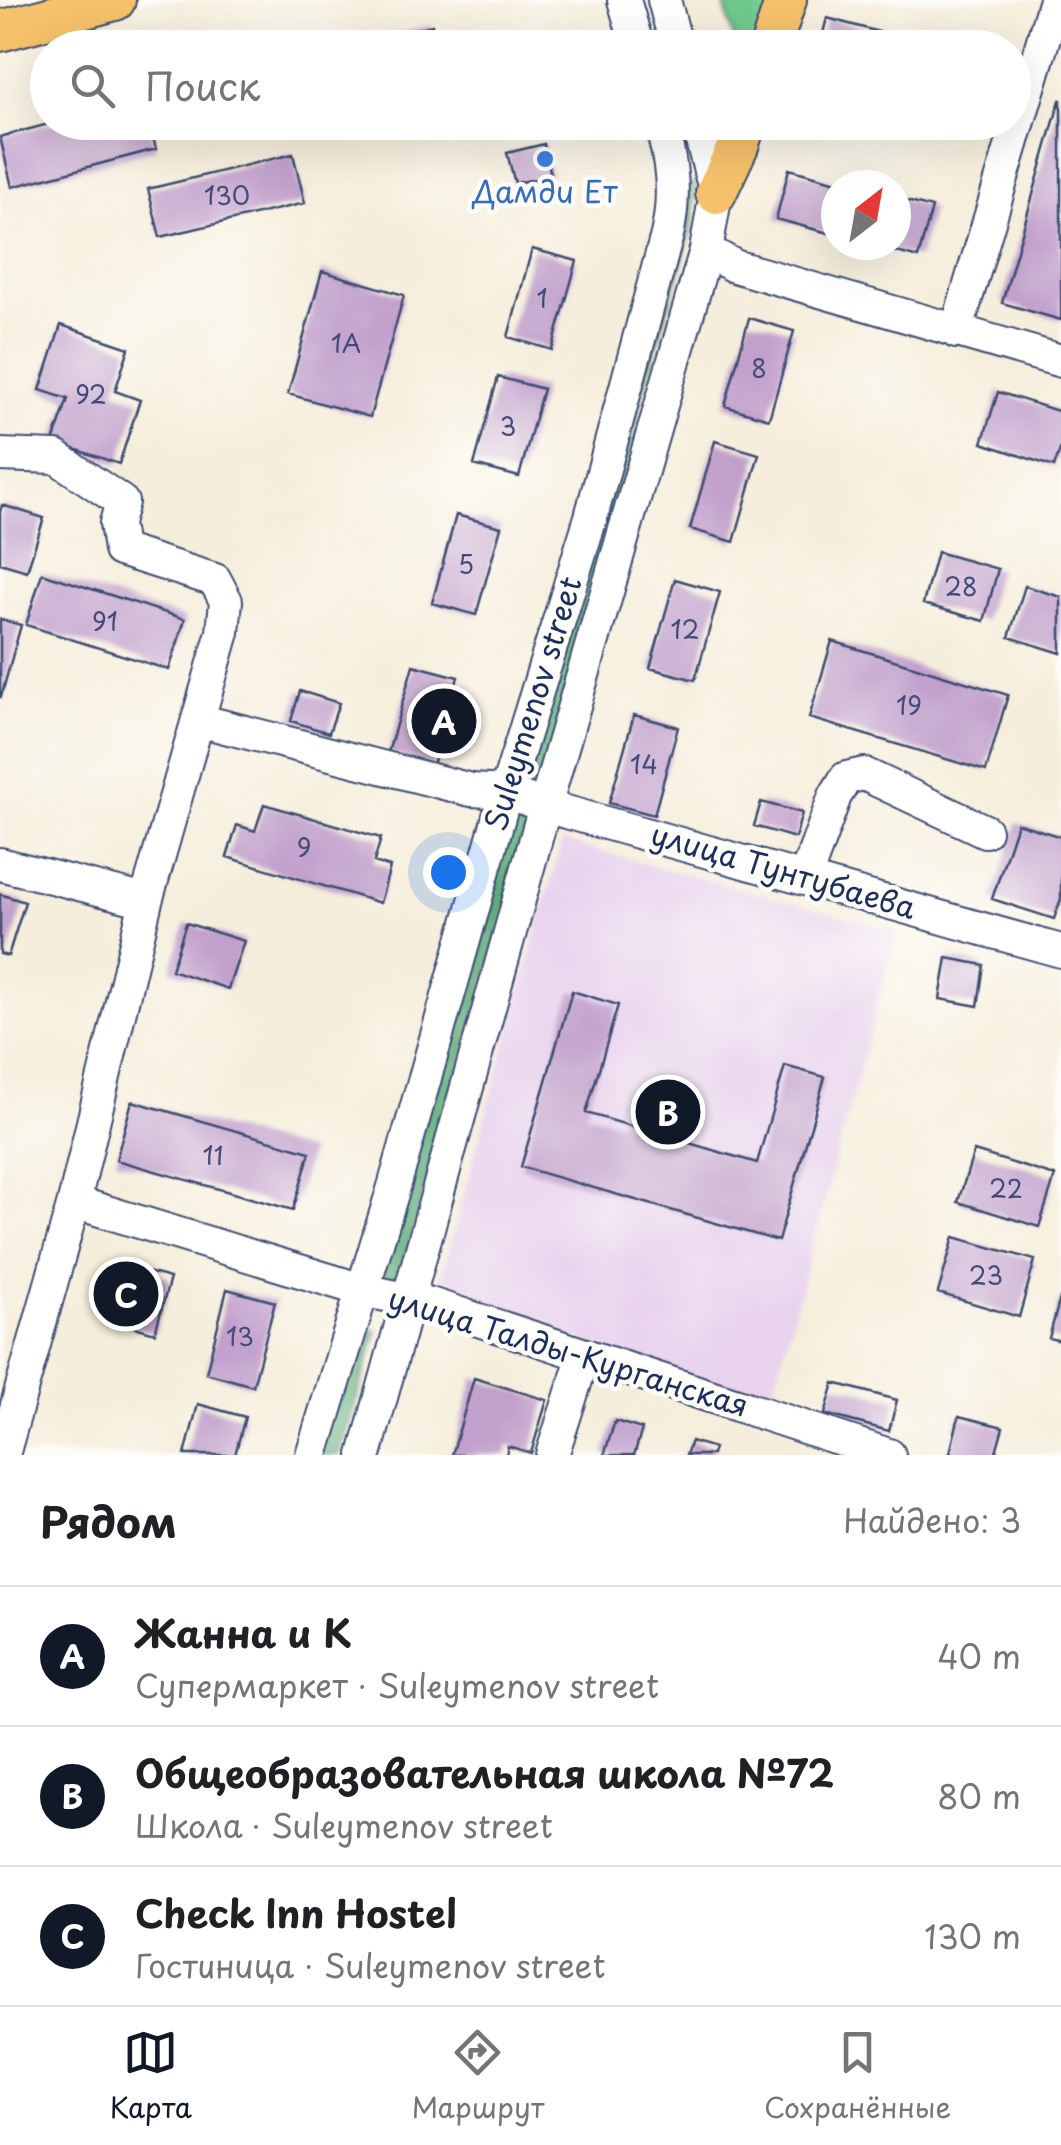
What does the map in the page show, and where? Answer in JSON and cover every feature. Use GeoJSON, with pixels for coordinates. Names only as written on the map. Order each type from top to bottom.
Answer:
{"type":"FeatureCollection","features":[{"type":"Feature","properties":{"kind":"main road"},"geometry":{"type":"LineString","coordinates":[[0,32],[115,0]]}},
{"type":"Feature","properties":{"kind":"main road"},"geometry":{"type":"LineString","coordinates":[[776,30],[786,0]]}},
{"type":"Feature","properties":{"kind":"main road"},"geometry":{"type":"LineString","coordinates":[[716,193],[740,140]]}},
{"type":"Feature","properties":{"kind":"street"},"geometry":{"type":"LineString","coordinates":[[624,0],[633,30]]}},
{"type":"Feature","properties":{"kind":"street"},"geometry":{"type":"LineString","coordinates":[[664,0],[672,30]]}},
{"type":"Feature","properties":{"kind":"street"},"geometry":{"type":"LineString","coordinates":[[1031,80],[1055,0]]}},
{"type":"Feature","properties":{"kind":"street","name":"Suleymenov street"},"geometry":{"type":"LineString","coordinates":[[312,1455],[394,1187],[506,792],[591,517],[674,206],[666,140]]}},
{"type":"Feature","properties":{"kind":"street","name":"Suleymenov street"},"geometry":{"type":"LineString","coordinates":[[365,1455],[545,806],[706,250],[716,193],[702,140]]}},
{"type":"Feature","properties":{"kind":"street"},"geometry":{"type":"LineString","coordinates":[[956,332],[1013,140]]}},
{"type":"Feature","properties":{"kind":"street"},"geometry":{"type":"LineString","coordinates":[[706,250],[734,266],[1061,361]]}},
{"type":"Feature","properties":{"kind":"street"},"geometry":{"type":"LineString","coordinates":[[0,455],[56,457],[122,502],[116,523],[120,550],[216,580],[226,600],[223,632],[146,901],[74,1202],[3,1455]]}},
{"type":"Feature","properties":{"kind":"street","name":"улица Тунтубаева"},"geometry":{"type":"LineString","coordinates":[[198,720],[471,790],[506,792],[1061,950]]}},
{"type":"Feature","properties":{"kind":"street"},"geometry":{"type":"LineString","coordinates":[[804,878],[835,796],[846,778],[864,774],[985,831]]}},
{"type":"Feature","properties":{"kind":"street"},"geometry":{"type":"LineString","coordinates":[[0,864],[146,901]]}},
{"type":"Feature","properties":{"kind":"street","name":"улица Талды-Курганская"},"geometry":{"type":"LineString","coordinates":[[74,1202],[362,1290],[430,1304],[889,1455]]}},
{"type":"Feature","properties":{"kind":"street"},"geometry":{"type":"LineString","coordinates":[[552,1455],[584,1355]]}},
{"type":"Feature","properties":{"kind":"shaded area"},"geometry":{"type":"Polygon","coordinates":[[[562,841],[897,931],[770,1403],[436,1293],[562,841]]]}},
{"type":"Feature","properties":{"kind":"green space"},"geometry":{"type":"Polygon","coordinates":[[[723,0],[773,0],[763,30],[731,30],[723,0]]]}},
{"type":"Feature","properties":{"kind":"green space"},"geometry":{"type":"Polygon","coordinates":[[[696,183],[693,222],[640,401],[621,510],[539,791],[517,784],[679,187],[696,183]]]}},
{"type":"Feature","properties":{"kind":"green space"},"geometry":{"type":"Polygon","coordinates":[[[508,820],[530,826],[397,1285],[374,1278],[508,820]]]}},
{"type":"Feature","properties":{"kind":"green space"},"geometry":{"type":"Polygon","coordinates":[[[355,1324],[377,1331],[340,1455],[316,1455],[355,1324]]]}},
{"type":"Feature","properties":{"kind":"building"},"geometry":{"type":"Polygon","coordinates":[[[827,18],[872,30],[824,30],[827,18]]]}},
{"type":"Feature","properties":{"kind":"building"},"geometry":{"type":"Polygon","coordinates":[[[1061,100],[1061,320],[1002,303],[1061,100]]]}},
{"type":"Feature","properties":{"kind":"building"},"geometry":{"type":"Polygon","coordinates":[[[30,129],[30,140],[154,140],[156,149],[12,187],[0,137],[30,129]]]}},
{"type":"Feature","properties":{"kind":"building"},"geometry":{"type":"Polygon","coordinates":[[[544,144],[551,176],[515,183],[507,153],[544,144]]]}},
{"type":"Feature","properties":{"kind":"building"},"geometry":{"type":"Polygon","coordinates":[[[293,154],[305,203],[160,237],[148,189],[293,154]]]}},
{"type":"Feature","properties":{"kind":"building"},"geometry":{"type":"Polygon","coordinates":[[[789,169],[821,178],[821,231],[776,219],[789,169]]]}},
{"type":"Feature","properties":{"kind":"building"},"geometry":{"type":"Polygon","coordinates":[[[911,202],[932,208],[918,258],[911,256],[911,202]]]}},
{"type":"Feature","properties":{"kind":"building"},"geometry":{"type":"Polygon","coordinates":[[[532,249],[577,261],[552,350],[508,337],[532,249]]]}},
{"type":"Feature","properties":{"kind":"building"},"geometry":{"type":"Polygon","coordinates":[[[322,271],[404,295],[370,417],[288,394],[322,271]]]}},
{"type":"Feature","properties":{"kind":"building"},"geometry":{"type":"Polygon","coordinates":[[[749,318],[794,331],[769,419],[725,406],[749,318]]]}},
{"type":"Feature","properties":{"kind":"building"},"geometry":{"type":"Polygon","coordinates":[[[61,325],[129,348],[115,391],[140,400],[119,464],[53,442],[68,399],[40,390],[61,325]]]}},
{"type":"Feature","properties":{"kind":"building"},"geometry":{"type":"Polygon","coordinates":[[[498,377],[543,389],[519,477],[474,465],[498,377]]]}},
{"type":"Feature","properties":{"kind":"building"},"geometry":{"type":"Polygon","coordinates":[[[998,392],[1061,412],[1061,447],[1054,467],[982,443],[998,392]]]}},
{"type":"Feature","properties":{"kind":"building"},"geometry":{"type":"Polygon","coordinates":[[[715,441],[759,454],[734,542],[690,529],[715,441]]]}},
{"type":"Feature","properties":{"kind":"building"},"geometry":{"type":"Polygon","coordinates":[[[2,505],[44,518],[27,571],[0,563],[2,505]]]}},
{"type":"Feature","properties":{"kind":"building"},"geometry":{"type":"Polygon","coordinates":[[[456,515],[501,527],[476,615],[432,603],[456,515]]]}},
{"type":"Feature","properties":{"kind":"building"},"geometry":{"type":"Polygon","coordinates":[[[937,552],[998,569],[984,621],[923,604],[937,552]]]}},
{"type":"Feature","properties":{"kind":"building"},"geometry":{"type":"Polygon","coordinates":[[[42,573],[185,619],[169,670],[26,625],[42,573]]]}},
{"type":"Feature","properties":{"kind":"building"},"geometry":{"type":"Polygon","coordinates":[[[675,579],[720,592],[695,680],[650,668],[675,579]]]}},
{"type":"Feature","properties":{"kind":"building"},"geometry":{"type":"Polygon","coordinates":[[[1025,586],[1061,597],[1061,653],[1009,637],[1025,586]]]}},
{"type":"Feature","properties":{"kind":"building"},"geometry":{"type":"Polygon","coordinates":[[[0,619],[21,625],[1,697],[0,697],[0,619]]]}},
{"type":"Feature","properties":{"kind":"building"},"geometry":{"type":"Polygon","coordinates":[[[832,641],[1008,695],[986,771],[809,718],[832,641]]]}},
{"type":"Feature","properties":{"kind":"building"},"geometry":{"type":"Polygon","coordinates":[[[413,665],[458,677],[433,765],[388,753],[413,665]]]}},
{"type":"Feature","properties":{"kind":"building"},"geometry":{"type":"Polygon","coordinates":[[[300,691],[339,703],[329,733],[291,721],[300,691]]]}},
{"type":"Feature","properties":{"kind":"building"},"geometry":{"type":"Polygon","coordinates":[[[634,715],[678,727],[654,815],[609,803],[634,715]]]}},
{"type":"Feature","properties":{"kind":"building"},"geometry":{"type":"Polygon","coordinates":[[[761,802],[802,813],[795,838],[754,826],[761,802]]]}},
{"type":"Feature","properties":{"kind":"building"},"geometry":{"type":"Polygon","coordinates":[[[264,804],[381,838],[374,862],[390,867],[380,903],[227,857],[237,825],[255,831],[264,804]]]}},
{"type":"Feature","properties":{"kind":"building"},"geometry":{"type":"Polygon","coordinates":[[[1017,823],[1061,837],[1061,899],[1054,919],[992,899],[1017,823]]]}},
{"type":"Feature","properties":{"kind":"building"},"geometry":{"type":"Polygon","coordinates":[[[0,894],[25,902],[8,956],[0,954],[0,894]]]}},
{"type":"Feature","properties":{"kind":"building"},"geometry":{"type":"Polygon","coordinates":[[[186,923],[244,941],[228,989],[171,970],[186,923]]]}},
{"type":"Feature","properties":{"kind":"building"},"geometry":{"type":"Polygon","coordinates":[[[947,958],[984,965],[978,1006],[940,999],[947,958]]]}},
{"type":"Feature","properties":{"kind":"building"},"geometry":{"type":"Polygon","coordinates":[[[572,991],[618,1005],[586,1113],[757,1163],[785,1066],[825,1077],[778,1241],[521,1167],[572,991]]]}},
{"type":"Feature","properties":{"kind":"building"},"geometry":{"type":"Polygon","coordinates":[[[132,1101],[310,1152],[293,1210],[116,1160],[132,1101]]]}},
{"type":"Feature","properties":{"kind":"building"},"geometry":{"type":"Polygon","coordinates":[[[974,1151],[1055,1176],[1039,1227],[958,1202],[974,1151]]]}},
{"type":"Feature","properties":{"kind":"building"},"geometry":{"type":"Polygon","coordinates":[[[954,1237],[1035,1260],[1019,1317],[938,1293],[954,1237]]]}},
{"type":"Feature","properties":{"kind":"building"},"geometry":{"type":"Polygon","coordinates":[[[119,1264],[170,1278],[155,1333],[103,1318],[119,1264]]]}},
{"type":"Feature","properties":{"kind":"building"},"geometry":{"type":"Polygon","coordinates":[[[227,1289],[275,1302],[253,1386],[206,1373],[227,1289]]]}},
{"type":"Feature","properties":{"kind":"building"},"geometry":{"type":"Polygon","coordinates":[[[1061,1299],[1061,1341],[1049,1338],[1061,1299]]]}},
{"type":"Feature","properties":{"kind":"building"},"geometry":{"type":"Polygon","coordinates":[[[474,1378],[547,1400],[531,1453],[508,1446],[506,1455],[452,1455],[474,1378]]]}},
{"type":"Feature","properties":{"kind":"building"},"geometry":{"type":"Polygon","coordinates":[[[834,1383],[897,1400],[889,1431],[825,1414],[834,1383]]]}},
{"type":"Feature","properties":{"kind":"building"},"geometry":{"type":"Polygon","coordinates":[[[198,1404],[245,1417],[235,1455],[185,1455],[198,1404]]]}},
{"type":"Feature","properties":{"kind":"building"},"geometry":{"type":"Polygon","coordinates":[[[959,1416],[1003,1427],[995,1455],[950,1453],[959,1416]]]}},
{"type":"Feature","properties":{"kind":"building"},"geometry":{"type":"Polygon","coordinates":[[[615,1421],[642,1429],[634,1455],[604,1455],[615,1421]]]}},
{"type":"Feature","properties":{"kind":"building"},"geometry":{"type":"Polygon","coordinates":[[[691,1441],[714,1448],[712,1455],[686,1455],[691,1441]]]}},
{"type":"Feature","properties":{"kind":"place","name":"Дамди Ет"},"geometry":{"type":"Point","coordinates":[545,159]}},
{"type":"Feature","properties":{"kind":"place","name":"Жанна и К"},"geometry":{"type":"Point","coordinates":[444,721]}},
{"type":"Feature","properties":{"kind":"place","name":"Общеобразовательная школа №72"},"geometry":{"type":"Point","coordinates":[668,1112]}},
{"type":"Feature","properties":{"kind":"place","name":"Check Inn Hostel"},"geometry":{"type":"Point","coordinates":[126,1294]}}]}
